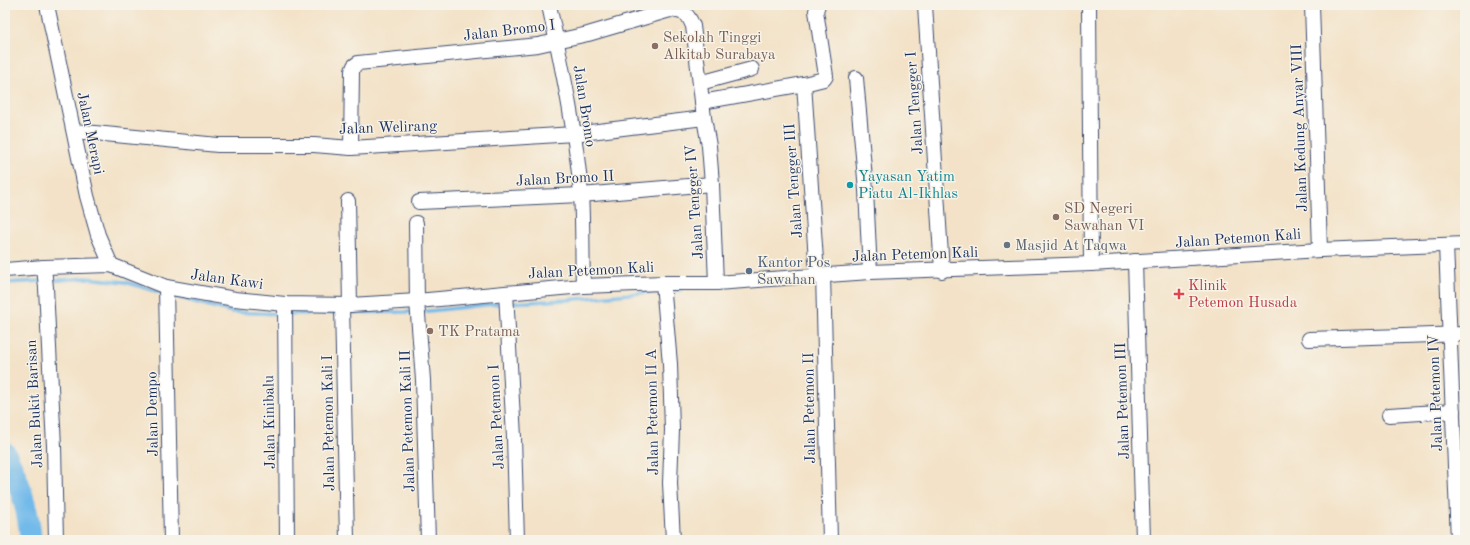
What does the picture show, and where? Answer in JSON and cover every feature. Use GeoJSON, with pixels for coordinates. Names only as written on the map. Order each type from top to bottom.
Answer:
{"type":"FeatureCollection","features":[{"type":"Feature","properties":{"kind":"street","name":"Jalan Merapi"},"geometry":{"type":"LineString","coordinates":[[47,5],[87,196],[98,235],[110,265]]}},
{"type":"Feature","properties":{"kind":"street","name":"Jalan Bromo"},"geometry":{"type":"LineString","coordinates":[[549,5],[574,134],[581,195],[582,286]]}},
{"type":"Feature","properties":{"kind":"street"},"geometry":{"type":"LineString","coordinates":[[702,102],[804,84],[824,79],[826,76],[816,11],[818,5]]}},
{"type":"Feature","properties":{"kind":"street","name":"Jalan Tengger I"},"geometry":{"type":"LineString","coordinates":[[925,5],[942,271]]}},
{"type":"Feature","properties":{"kind":"street"},"geometry":{"type":"LineString","coordinates":[[1089,5],[1091,264]]}},
{"type":"Feature","properties":{"kind":"street","name":"Jalan Kedung Anyar VIII"},"geometry":{"type":"LineString","coordinates":[[1312,5],[1320,250]]}},
{"type":"Feature","properties":{"kind":"street","name":"Jalan Bromo I"},"geometry":{"type":"LineString","coordinates":[[351,148],[352,72],[354,66],[358,63],[557,42],[670,10],[684,11],[689,17],[693,26],[704,118]]}},
{"type":"Feature","properties":{"kind":"street"},"geometry":{"type":"LineString","coordinates":[[700,83],[752,69]]}},
{"type":"Feature","properties":{"kind":"street"},"geometry":{"type":"LineString","coordinates":[[856,78],[866,190],[870,272]]}},
{"type":"Feature","properties":{"kind":"street","name":"Jalan Tengger III"},"geometry":{"type":"LineString","coordinates":[[804,84],[822,279]]}},
{"type":"Feature","properties":{"kind":"street","name":"Jalan Welirang"},"geometry":{"type":"LineString","coordinates":[[74,131],[218,145],[314,145],[351,148],[574,134],[704,118]]}},
{"type":"Feature","properties":{"kind":"street","name":"Jalan Tengger IV"},"geometry":{"type":"LineString","coordinates":[[704,118],[709,146],[712,184],[716,284]]}},
{"type":"Feature","properties":{"kind":"street","name":"Jalan Bromo II"},"geometry":{"type":"LineString","coordinates":[[419,202],[581,195],[712,184]]}},
{"type":"Feature","properties":{"kind":"street","name":"Jalan Petemon Kali I"},"geometry":{"type":"LineString","coordinates":[[347,540],[344,309],[348,201]]}},
{"type":"Feature","properties":{"kind":"street","name":"Jalan Petemon Kali II"},"geometry":{"type":"LineString","coordinates":[[416,223],[418,308],[421,340],[428,540]]}},
{"type":"Feature","properties":{"kind":"street","name":"Jalan Petemon Kali"},"geometry":{"type":"LineString","coordinates":[[344,309],[418,308],[507,301],[582,286],[663,288],[822,279],[870,272],[942,271],[1091,264],[1135,266],[1320,250],[1446,249],[1465,244]]}},
{"type":"Feature","properties":{"kind":"street","name":"Jalan Petemon IV"},"geometry":{"type":"LineString","coordinates":[[1446,249],[1458,540]]}},
{"type":"Feature","properties":{"kind":"street"},"geometry":{"type":"LineString","coordinates":[[5,270],[45,278],[110,265]]}},
{"type":"Feature","properties":{"kind":"street","name":"Jalan Kawi"},"geometry":{"type":"LineString","coordinates":[[110,265],[166,292],[234,299],[285,312],[344,309]]}},
{"type":"Feature","properties":{"kind":"street","name":"Jalan Petemon III"},"geometry":{"type":"LineString","coordinates":[[1135,266],[1143,540]]}},
{"type":"Feature","properties":{"kind":"street","name":"Jalan Bukit Barisan"},"geometry":{"type":"LineString","coordinates":[[45,278],[54,446],[56,540]]}},
{"type":"Feature","properties":{"kind":"street","name":"Jalan Petemon II"},"geometry":{"type":"LineString","coordinates":[[822,279],[830,540]]}},
{"type":"Feature","properties":{"kind":"street","name":"Jalan Petemon II A"},"geometry":{"type":"LineString","coordinates":[[663,288],[670,364],[672,430],[670,483],[673,540]]}},
{"type":"Feature","properties":{"kind":"street","name":"Jalan Dempo"},"geometry":{"type":"LineString","coordinates":[[166,292],[171,540]]}},
{"type":"Feature","properties":{"kind":"street","name":"Jalan Petemon I"},"geometry":{"type":"LineString","coordinates":[[507,301],[514,429],[517,540]]}},
{"type":"Feature","properties":{"kind":"street","name":"Jalan Kinibalu"},"geometry":{"type":"LineString","coordinates":[[285,312],[287,540]]}},
{"type":"Feature","properties":{"kind":"street"},"geometry":{"type":"LineString","coordinates":[[1309,339],[1450,336],[1465,334]]}},
{"type":"Feature","properties":{"kind":"street"},"geometry":{"type":"LineString","coordinates":[[1389,415],[1453,411]]}},
{"type":"Feature","properties":{"kind":"waterway"},"geometry":{"type":"LineString","coordinates":[[49,281],[86,278],[125,282],[163,293]]}},
{"type":"Feature","properties":{"kind":"waterway"},"geometry":{"type":"LineString","coordinates":[[5,283],[43,281]]}},
{"type":"Feature","properties":{"kind":"waterway"},"geometry":{"type":"LineString","coordinates":[[667,291],[681,290]]}},
{"type":"Feature","properties":{"kind":"waterway"},"geometry":{"type":"LineString","coordinates":[[510,303],[566,300],[661,291]]}},
{"type":"Feature","properties":{"kind":"waterway"},"geometry":{"type":"LineString","coordinates":[[169,295],[232,312],[282,314]]}},
{"type":"Feature","properties":{"kind":"waterway"},"geometry":{"type":"LineString","coordinates":[[420,312],[504,303]]}},
{"type":"Feature","properties":{"kind":"waterway"},"geometry":{"type":"LineString","coordinates":[[344,313],[414,312]]}},
{"type":"Feature","properties":{"kind":"waterway"},"geometry":{"type":"LineString","coordinates":[[288,314],[338,313]]}},
{"type":"Feature","properties":{"kind":"waterway"},"geometry":{"type":"LineString","coordinates":[[5,453],[19,484],[28,518],[31,540]]}},
{"type":"Feature","properties":{"kind":"place","name":"Sekolah Tinggi Alkitab Surabaya"},"geometry":{"type":"Point","coordinates":[655,46]}},
{"type":"Feature","properties":{"kind":"place","name":"Yayasan Yatim Piatu Al-Ikhlas"},"geometry":{"type":"Point","coordinates":[850,185]}},
{"type":"Feature","properties":{"kind":"place","name":"SD Negeri Sawahan VI"},"geometry":{"type":"Point","coordinates":[1056,217]}},
{"type":"Feature","properties":{"kind":"place","name":"Masjid At Taqwa"},"geometry":{"type":"Point","coordinates":[1007,245]}},
{"type":"Feature","properties":{"kind":"place","name":"Kantor Pos Sawahan"},"geometry":{"type":"Point","coordinates":[749,271]}},
{"type":"Feature","properties":{"kind":"place","name":"Klinik Petemon Husada"},"geometry":{"type":"Point","coordinates":[1179,294]}},
{"type":"Feature","properties":{"kind":"place","name":"TK Pratama"},"geometry":{"type":"Point","coordinates":[430,331]}}]}
